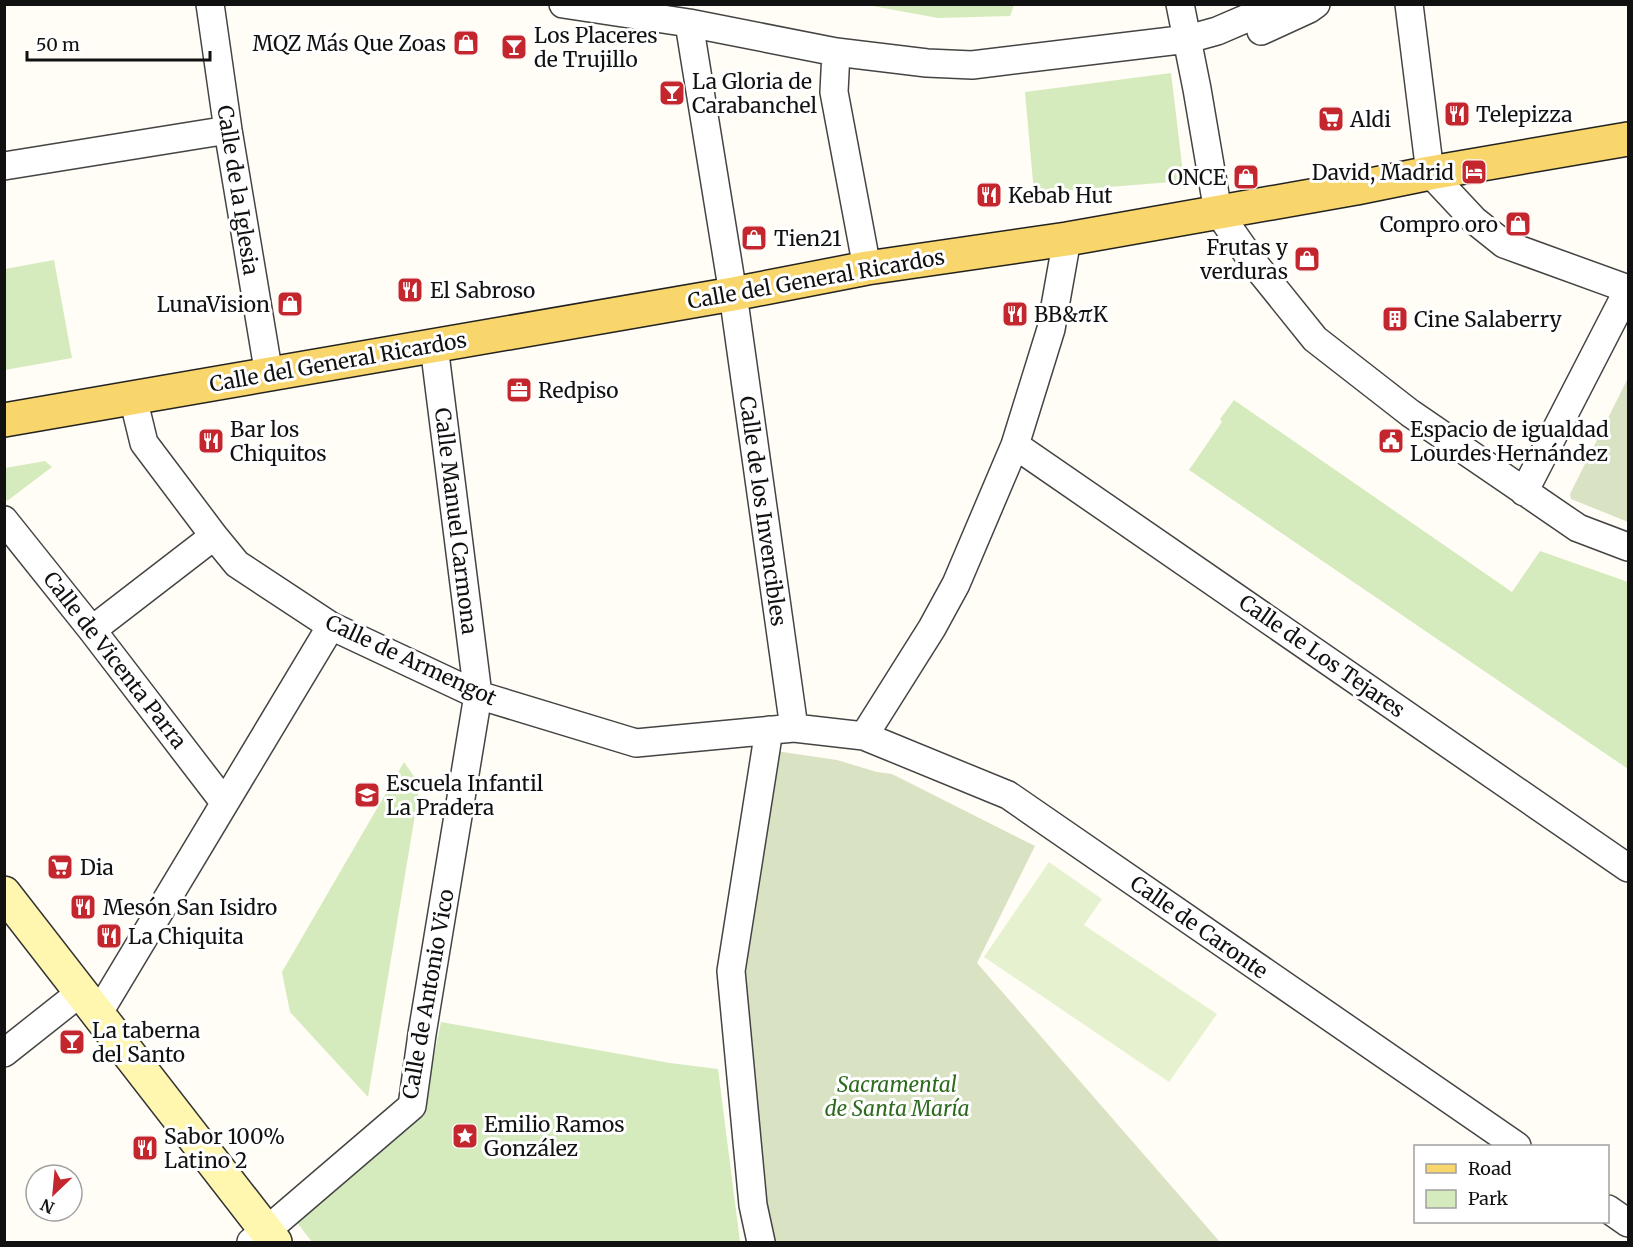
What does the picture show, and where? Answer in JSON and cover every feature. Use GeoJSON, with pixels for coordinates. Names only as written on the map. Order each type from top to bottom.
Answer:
{"type":"FeatureCollection","features":[{"type":"Feature","properties":{"kind":"main road","name":"Calle del General Ricardos"},"geometry":{"type":"LineString","coordinates":[[4,420],[733,294],[867,268],[1067,239],[1430,173],[1629,140]]}},
{"type":"Feature","properties":{"kind":"street","name":"Calle de la Iglesia"},"geometry":{"type":"LineString","coordinates":[[210,4],[268,375]]}},
{"type":"Feature","properties":{"kind":"street"},"geometry":{"type":"LineString","coordinates":[[564,4],[689,23],[836,52],[927,63],[972,65],[1188,39],[1217,31],[1280,4]]}},
{"type":"Feature","properties":{"kind":"street"},"geometry":{"type":"LineString","coordinates":[[1180,4],[1218,212],[1253,262],[1315,339],[1410,413],[1578,528],[1629,547]]}},
{"type":"Feature","properties":{"kind":"street"},"geometry":{"type":"LineString","coordinates":[[1188,39],[1221,49],[1316,4]]}},
{"type":"Feature","properties":{"kind":"street"},"geometry":{"type":"LineString","coordinates":[[1409,4],[1430,173],[1474,219],[1504,244],[1629,290],[1524,492]]}},
{"type":"Feature","properties":{"kind":"street","name":"Calle de los Invencibles"},"geometry":{"type":"LineString","coordinates":[[689,23],[733,294],[781,729],[731,971],[753,1205],[761,1242]]}},
{"type":"Feature","properties":{"kind":"street"},"geometry":{"type":"LineString","coordinates":[[836,52],[834,92],[867,268]]}},
{"type":"Feature","properties":{"kind":"street"},"geometry":{"type":"LineString","coordinates":[[4,166],[228,130]]}},
{"type":"Feature","properties":{"kind":"street"},"geometry":{"type":"LineString","coordinates":[[864,736],[932,628],[956,584],[1015,445],[1051,329],[1067,239]]}},
{"type":"Feature","properties":{"kind":"street","name":"Calle Manuel Carmona"},"geometry":{"type":"LineString","coordinates":[[434,346],[478,695]]}},
{"type":"Feature","properties":{"kind":"street","name":"Calle de Armengot"},"geometry":{"type":"LineString","coordinates":[[133,398],[144,443],[237,564],[331,626],[478,695],[636,743],[781,729],[864,736]]}},
{"type":"Feature","properties":{"kind":"street","name":"Calle de Los Tejares"},"geometry":{"type":"LineString","coordinates":[[1015,445],[1629,868]]}},
{"type":"Feature","properties":{"kind":"street","name":"Calle de Vicenta Parra"},"geometry":{"type":"LineString","coordinates":[[4,520],[224,802]]}},
{"type":"Feature","properties":{"kind":"street"},"geometry":{"type":"LineString","coordinates":[[92,630],[214,536]]}},
{"type":"Feature","properties":{"kind":"street"},"geometry":{"type":"LineString","coordinates":[[4,1053],[89,1003],[224,802],[331,626]]}},
{"type":"Feature","properties":{"kind":"street","name":"Calle de Antonio Vico"},"geometry":{"type":"LineString","coordinates":[[264,1239],[412,1106],[478,695]]}},
{"type":"Feature","properties":{"kind":"street","name":"Calle de Caronte"},"geometry":{"type":"LineString","coordinates":[[864,736],[1008,795],[1516,1145]]}},
{"type":"Feature","properties":{"kind":"street"},"geometry":{"type":"LineString","coordinates":[[4,893],[89,1003],[264,1239]]}},
{"type":"Feature","properties":{"kind":"street"},"geometry":{"type":"LineString","coordinates":[[1609,1210],[1629,1223]]}},
{"type":"Feature","properties":{"kind":"green space"},"geometry":{"type":"Polygon","coordinates":[[[1014,4],[1010,16],[938,18],[867,5],[1014,4]]]}},
{"type":"Feature","properties":{"kind":"green space"},"geometry":{"type":"Polygon","coordinates":[[[1171,73],[1184,181],[1034,193],[1025,92],[1171,73]]]}},
{"type":"Feature","properties":{"kind":"green space"},"geometry":{"type":"Polygon","coordinates":[[[54,260],[72,358],[5,370],[5,269],[54,260]]]}},
{"type":"Feature","properties":{"kind":"green space"},"geometry":{"type":"Polygon","coordinates":[[[1628,378],[1628,522],[1571,499],[1570,494],[1628,378]]]}},
{"type":"Feature","properties":{"kind":"green space"},"geometry":{"type":"Polygon","coordinates":[[[1234,400],[1512,592],[1540,551],[1628,582],[1628,769],[1189,470],[1222,422],[1220,419],[1234,400]]]}},
{"type":"Feature","properties":{"kind":"green space"},"geometry":{"type":"Polygon","coordinates":[[[45,461],[52,467],[7,501],[5,468],[45,461]]]}},
{"type":"Feature","properties":{"kind":"green space","name":"Sacramental de Santa María"},"geometry":{"type":"Polygon","coordinates":[[[776,751],[837,760],[892,774],[1035,846],[977,963],[1220,1242],[771,1242],[733,991],[776,751]]]}},
{"type":"Feature","properties":{"kind":"green space"},"geometry":{"type":"Polygon","coordinates":[[[404,762],[420,785],[368,1097],[290,1012],[282,972],[404,762]]]}},
{"type":"Feature","properties":{"kind":"green space"},"geometry":{"type":"Polygon","coordinates":[[[1049,862],[1102,899],[1084,925],[1217,1014],[1169,1082],[984,957],[1049,862]]]}},
{"type":"Feature","properties":{"kind":"green space"},"geometry":{"type":"Polygon","coordinates":[[[441,1022],[670,1063],[718,1069],[740,1242],[312,1242],[295,1220],[422,1113],[441,1022]]]}},
{"type":"Feature","properties":{"kind":"place","name":"MQZ Más Que Zoas"},"geometry":{"type":"Point","coordinates":[466,43]}},
{"type":"Feature","properties":{"kind":"place","name":"Los Placeres de Trujillo"},"geometry":{"type":"Point","coordinates":[514,47]}},
{"type":"Feature","properties":{"kind":"place","name":"La Gloria de Carabanchel"},"geometry":{"type":"Point","coordinates":[672,93]}},
{"type":"Feature","properties":{"kind":"place","name":"Telepizza"},"geometry":{"type":"Point","coordinates":[1457,114]}},
{"type":"Feature","properties":{"kind":"place","name":"Aldi"},"geometry":{"type":"Point","coordinates":[1331,119]}},
{"type":"Feature","properties":{"kind":"place","name":"David, Madrid"},"geometry":{"type":"Point","coordinates":[1474,172]}},
{"type":"Feature","properties":{"kind":"place","name":"ONCE"},"geometry":{"type":"Point","coordinates":[1246,177]}},
{"type":"Feature","properties":{"kind":"place","name":"Kebab Hut"},"geometry":{"type":"Point","coordinates":[989,195]}},
{"type":"Feature","properties":{"kind":"place","name":"Compro oro"},"geometry":{"type":"Point","coordinates":[1518,224]}},
{"type":"Feature","properties":{"kind":"place","name":"Tien21"},"geometry":{"type":"Point","coordinates":[754,238]}},
{"type":"Feature","properties":{"kind":"place","name":"Frutas y verduras"},"geometry":{"type":"Point","coordinates":[1307,259]}},
{"type":"Feature","properties":{"kind":"place","name":"El Sabroso"},"geometry":{"type":"Point","coordinates":[410,290]}},
{"type":"Feature","properties":{"kind":"place","name":"LunaVision"},"geometry":{"type":"Point","coordinates":[290,304]}},
{"type":"Feature","properties":{"kind":"place","name":"BB&πK"},"geometry":{"type":"Point","coordinates":[1015,314]}},
{"type":"Feature","properties":{"kind":"place","name":"Cine Salaberry"},"geometry":{"type":"Point","coordinates":[1395,319]}},
{"type":"Feature","properties":{"kind":"place","name":"Redpiso"},"geometry":{"type":"Point","coordinates":[519,390]}},
{"type":"Feature","properties":{"kind":"place","name":"Bar los Chiquitos"},"geometry":{"type":"Point","coordinates":[211,441]}},
{"type":"Feature","properties":{"kind":"place","name":"Espacio de igualdad Lourdes Hernández"},"geometry":{"type":"Point","coordinates":[1391,441]}},
{"type":"Feature","properties":{"kind":"place","name":"Escuela Infantil La Pradera"},"geometry":{"type":"Point","coordinates":[367,795]}},
{"type":"Feature","properties":{"kind":"place","name":"Dia"},"geometry":{"type":"Point","coordinates":[60,867]}},
{"type":"Feature","properties":{"kind":"place","name":"Mesón San Isidro"},"geometry":{"type":"Point","coordinates":[83,907]}},
{"type":"Feature","properties":{"kind":"place","name":"La Chiquita"},"geometry":{"type":"Point","coordinates":[109,936]}},
{"type":"Feature","properties":{"kind":"place","name":"La taberna del Santo"},"geometry":{"type":"Point","coordinates":[72,1042]}},
{"type":"Feature","properties":{"kind":"place","name":"Emilio Ramos González"},"geometry":{"type":"Point","coordinates":[465,1136]}},
{"type":"Feature","properties":{"kind":"place","name":"Sabor 100% Latino 2"},"geometry":{"type":"Point","coordinates":[145,1148]}}]}
